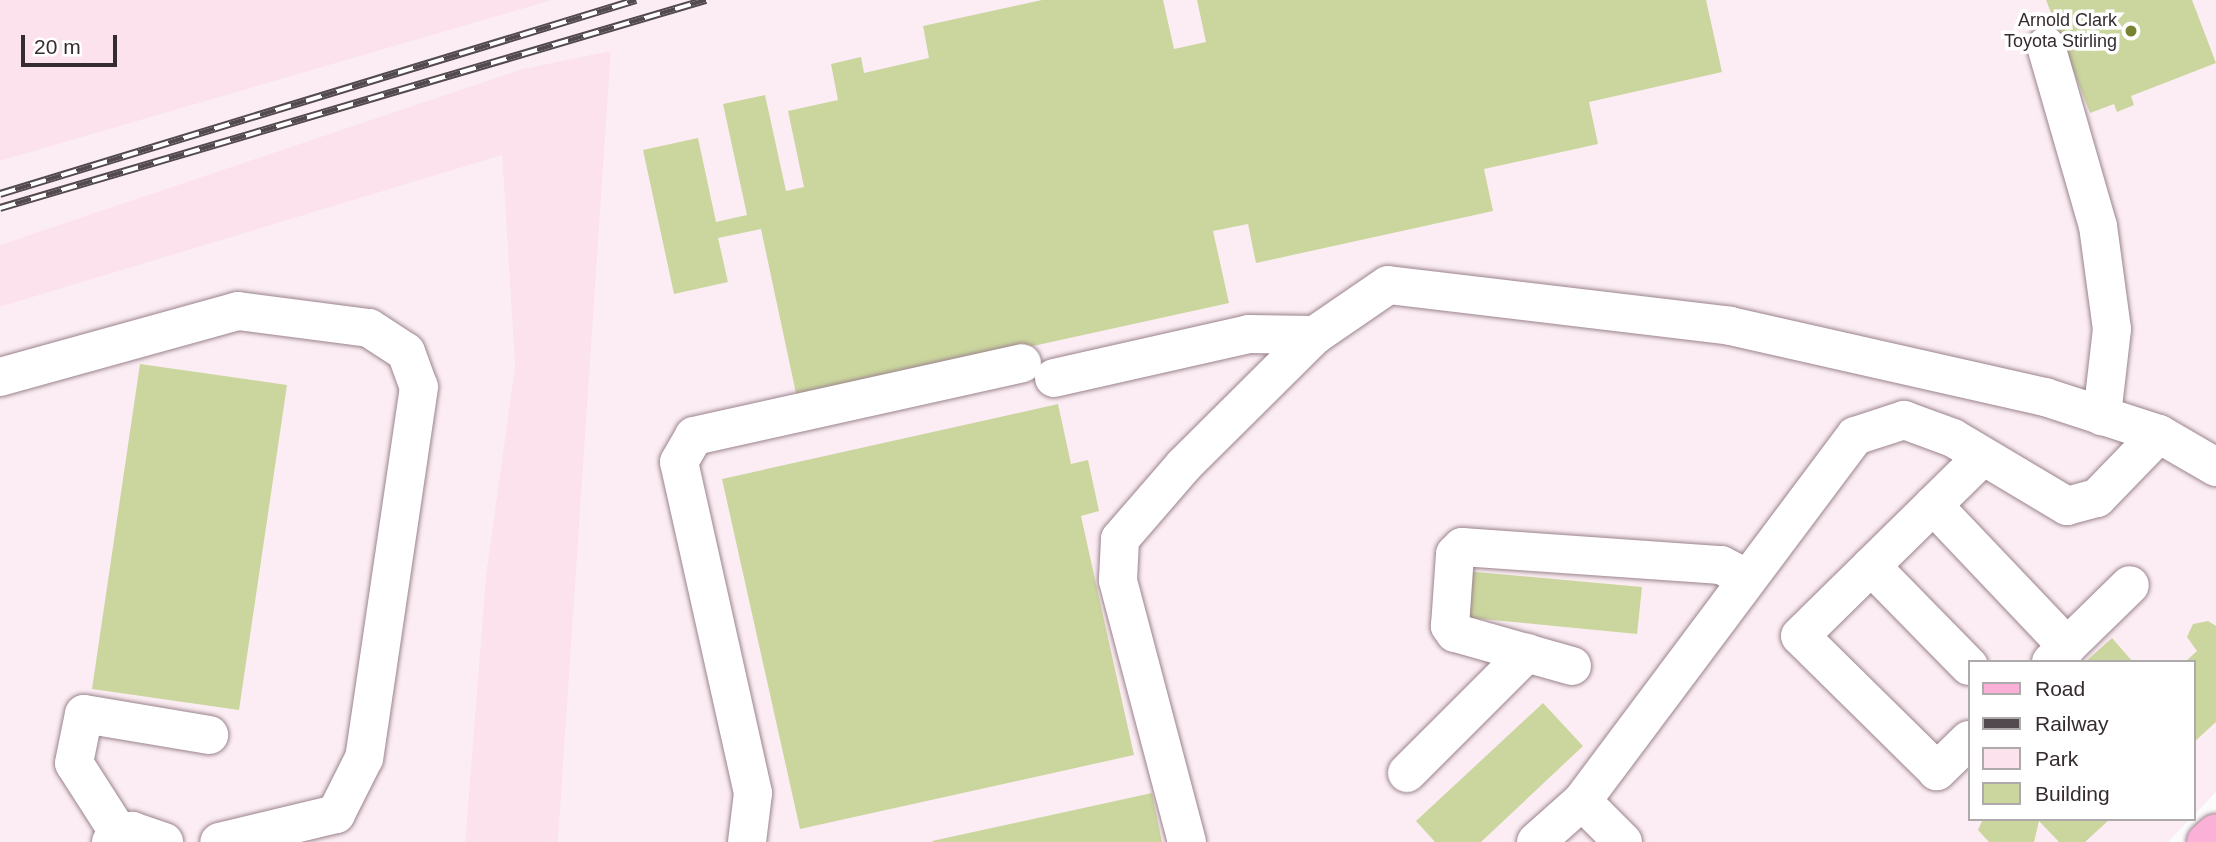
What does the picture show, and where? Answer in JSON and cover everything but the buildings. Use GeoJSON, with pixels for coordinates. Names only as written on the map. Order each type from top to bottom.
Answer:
{"type":"FeatureCollection","features":[{"type":"Feature","properties":{"kind":"main road"},"geometry":{"type":"LineString","coordinates":[[2206,842],[2216,833]]}},
{"type":"Feature","properties":{"kind":"street"},"geometry":{"type":"LineString","coordinates":[[2046,46],[2098,226],[2112,329],[2102,416]]}},
{"type":"Feature","properties":{"kind":"street"},"geometry":{"type":"LineString","coordinates":[[1186,842],[1118,580],[1120,539],[1184,465],[1315,335],[1388,285],[1730,326],[2102,416],[2159,434],[2216,467]]}},
{"type":"Feature","properties":{"kind":"street"},"geometry":{"type":"LineString","coordinates":[[0,377],[238,311],[369,328],[406,352],[419,387],[364,758],[336,814],[219,842]]}},
{"type":"Feature","properties":{"kind":"street"},"geometry":{"type":"LineString","coordinates":[[747,842],[753,793],[679,462],[694,436],[1038,370],[1249,334],[1315,335]]}},
{"type":"Feature","properties":{"kind":"street"},"geometry":{"type":"LineString","coordinates":[[1536,842],[1582,801],[1855,436],[1904,420],[1982,457],[2067,506],[2106,490],[2159,434]]}},
{"type":"Feature","properties":{"kind":"street"},"geometry":{"type":"LineString","coordinates":[[1968,741],[1937,771],[1801,636],[1982,457]]}},
{"type":"Feature","properties":{"kind":"street"},"geometry":{"type":"LineString","coordinates":[[1933,505],[2059,654],[2130,585]]}},
{"type":"Feature","properties":{"kind":"street"},"geometry":{"type":"LineString","coordinates":[[1572,666],[1465,637],[1450,626],[1455,554],[1462,547],[1721,565],[1747,578]]}},
{"type":"Feature","properties":{"kind":"street"},"geometry":{"type":"LineString","coordinates":[[1871,566],[1968,665]]}},
{"type":"Feature","properties":{"kind":"street"},"geometry":{"type":"LineString","coordinates":[[1407,773],[1527,653]]}},
{"type":"Feature","properties":{"kind":"street"},"geometry":{"type":"LineString","coordinates":[[164,842],[145,831],[116,838],[74,763],[84,714],[208,735]]}},
{"type":"Feature","properties":{"kind":"street"},"geometry":{"type":"LineString","coordinates":[[1582,801],[1623,842]]}},
{"type":"Feature","properties":{"kind":"shaded area"},"geometry":{"type":"Polygon","coordinates":[[[553,0],[2216,0],[2216,792],[2195,814],[2195,660],[1968,660],[1968,821],[2188,821],[2168,842],[558,842],[611,51],[0,245],[0,161],[553,0]]]}},
{"type":"Feature","properties":{"kind":"shaded area"},"geometry":{"type":"Polygon","coordinates":[[[502,154],[515,366],[486,574],[465,842],[0,842],[0,307],[502,154]]]}},
{"type":"Feature","properties":{"kind":"green space"},"geometry":{"type":"Polygon","coordinates":[[[0,0],[553,0],[0,161],[0,0]]]}},
{"type":"Feature","properties":{"kind":"green space"},"geometry":{"type":"Polygon","coordinates":[[[611,51],[558,842],[465,842],[486,574],[515,366],[502,155],[0,307],[0,245],[523,69],[611,51]]]}},
{"type":"Feature","properties":{"kind":"railway"},"geometry":{"type":"LineString","coordinates":[[0,194],[636,0]]}},
{"type":"Feature","properties":{"kind":"railway"},"geometry":{"type":"LineString","coordinates":[[0,208],[706,0]]}},
{"type":"Feature","properties":{"kind":"place","name":"Arnold Clark Toyota Stirling"},"geometry":{"type":"Point","coordinates":[2131,31]}}]}
